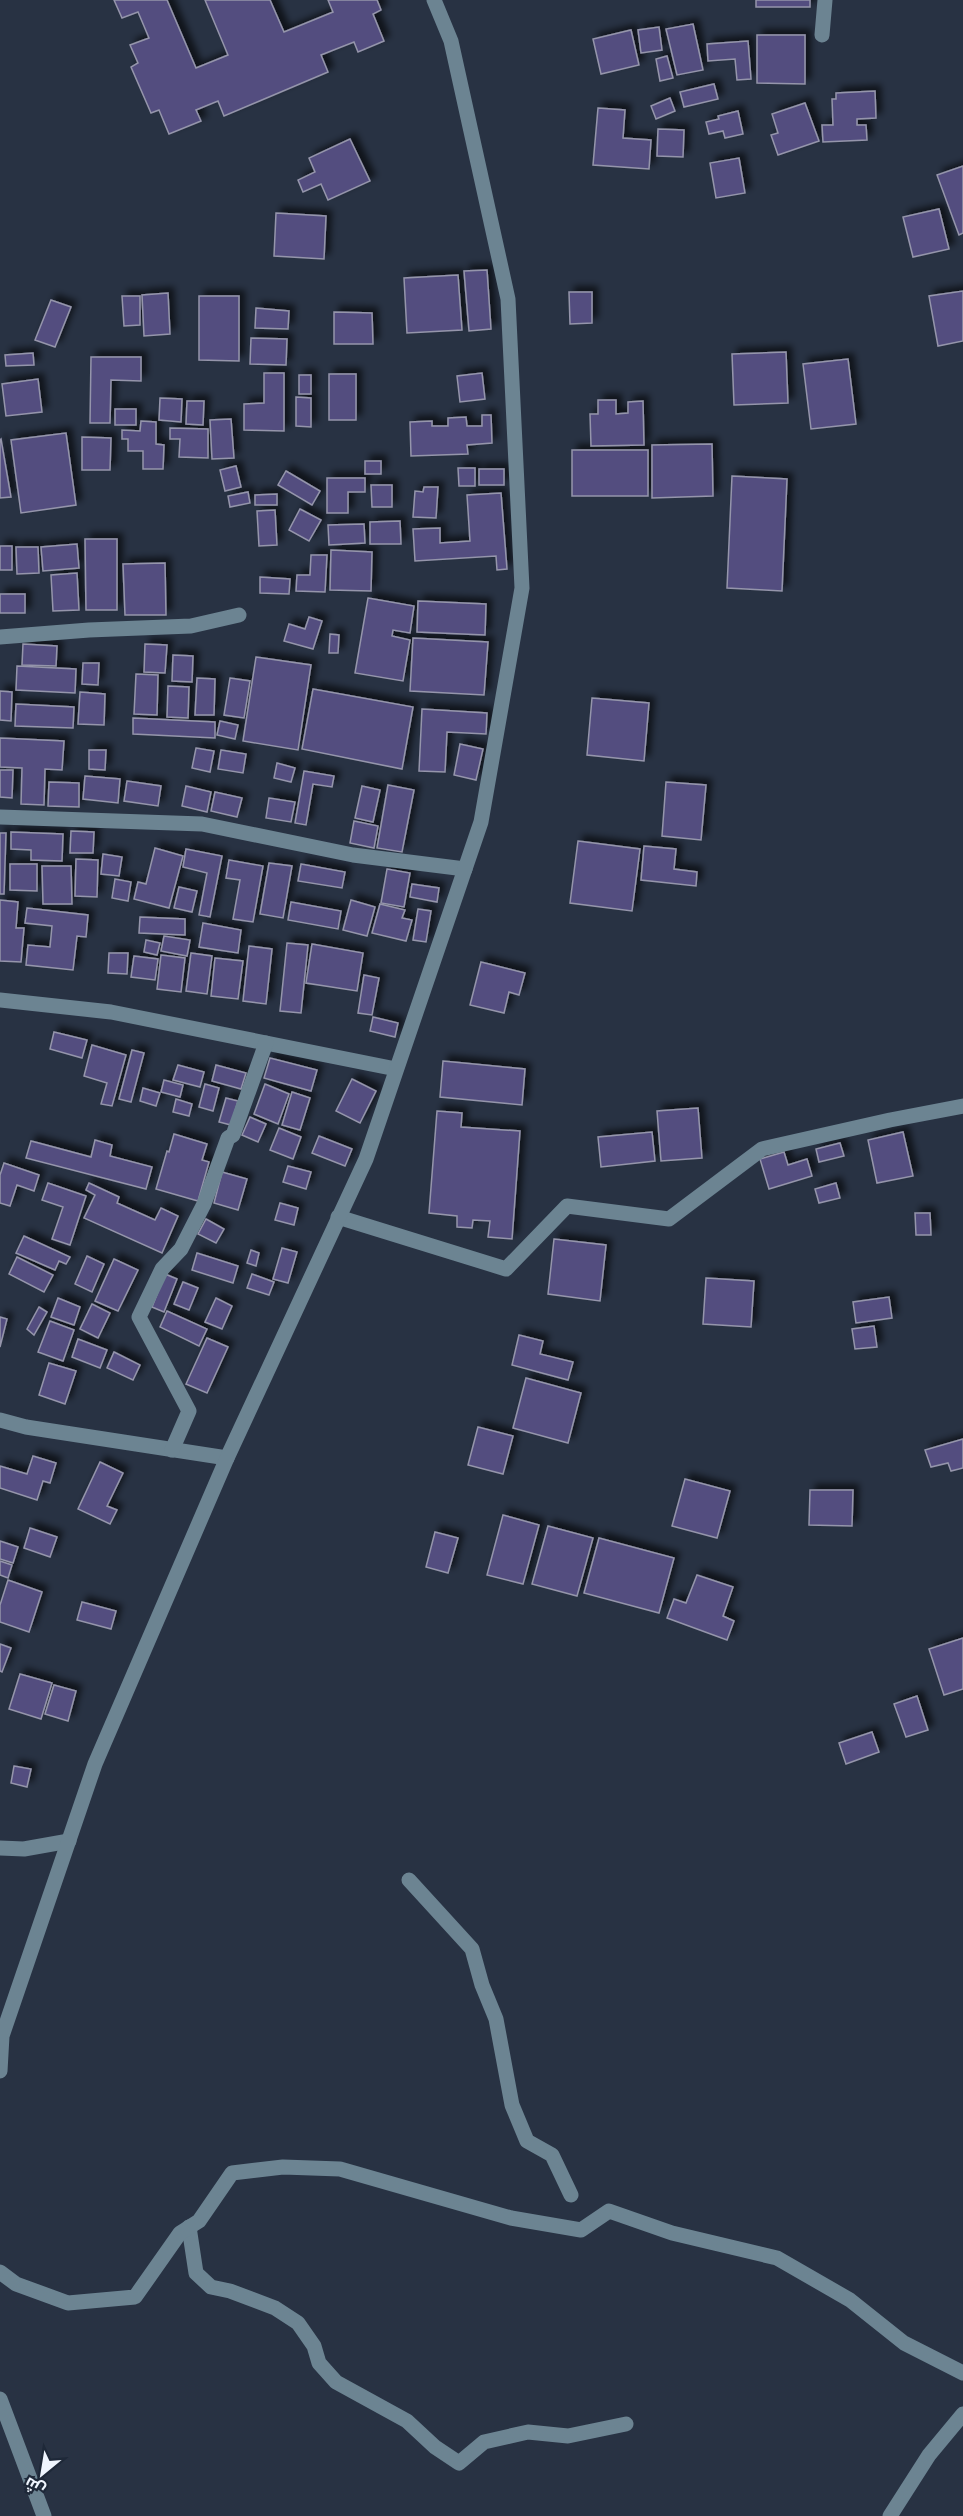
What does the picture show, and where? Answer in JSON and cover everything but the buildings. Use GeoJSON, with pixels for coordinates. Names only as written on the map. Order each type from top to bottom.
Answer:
{"type":"FeatureCollection","features":[{"type":"Feature","properties":{"kind":"street"},"geometry":{"type":"LineString","coordinates":[[0,2071],[2,2036],[95,1764],[227,1458],[366,1159],[481,822],[522,588],[508,299],[451,41],[434,0]]}},
{"type":"Feature","properties":{"kind":"street"},"geometry":{"type":"LineString","coordinates":[[822,35],[825,0]]}},
{"type":"Feature","properties":{"kind":"street"},"geometry":{"type":"LineString","coordinates":[[0,637],[89,630],[191,626],[238,615]]}},
{"type":"Feature","properties":{"kind":"street"},"geometry":{"type":"LineString","coordinates":[[0,818],[202,824],[353,855],[465,869]]}},
{"type":"Feature","properties":{"kind":"street"},"geometry":{"type":"LineString","coordinates":[[0,1000],[111,1012],[396,1069]]}},
{"type":"Feature","properties":{"kind":"street"},"geometry":{"type":"LineString","coordinates":[[172,1450],[189,1411],[139,1317],[162,1269],[181,1249],[204,1204],[228,1138],[233,1135],[266,1043]]}},
{"type":"Feature","properties":{"kind":"street"},"geometry":{"type":"LineString","coordinates":[[338,1217],[506,1269],[567,1206],[669,1219],[762,1149],[963,1106]]}},
{"type":"Feature","properties":{"kind":"street"},"geometry":{"type":"LineString","coordinates":[[0,1420],[26,1427],[227,1458]]}},
{"type":"Feature","properties":{"kind":"street"},"geometry":{"type":"LineString","coordinates":[[0,1848],[24,1849],[69,1841]]}},
{"type":"Feature","properties":{"kind":"street"},"geometry":{"type":"LineString","coordinates":[[409,1880],[472,1949],[482,1985],[496,2019],[512,2104],[523,2132],[527,2141],[552,2155],[571,2195]]}},
{"type":"Feature","properties":{"kind":"street"},"geometry":{"type":"LineString","coordinates":[[0,2272],[16,2284],[68,2303],[135,2297],[180,2234],[199,2221],[232,2173],[283,2168],[340,2169],[511,2218],[580,2230],[609,2211],[672,2233],[777,2258],[850,2300],[904,2343],[963,2373]]}},
{"type":"Feature","properties":{"kind":"street"},"geometry":{"type":"LineString","coordinates":[[189,2228],[196,2272],[211,2287],[230,2291],[275,2308],[298,2323],[314,2346],[319,2363],[336,2382],[407,2421],[435,2447],[459,2463],[484,2442],[528,2432],[568,2436],[626,2424]]}},
{"type":"Feature","properties":{"kind":"street"},"geometry":{"type":"LineString","coordinates":[[0,2399],[44,2516]]}},
{"type":"Feature","properties":{"kind":"street"},"geometry":{"type":"LineString","coordinates":[[890,2516],[929,2455],[963,2414]]}}]}
